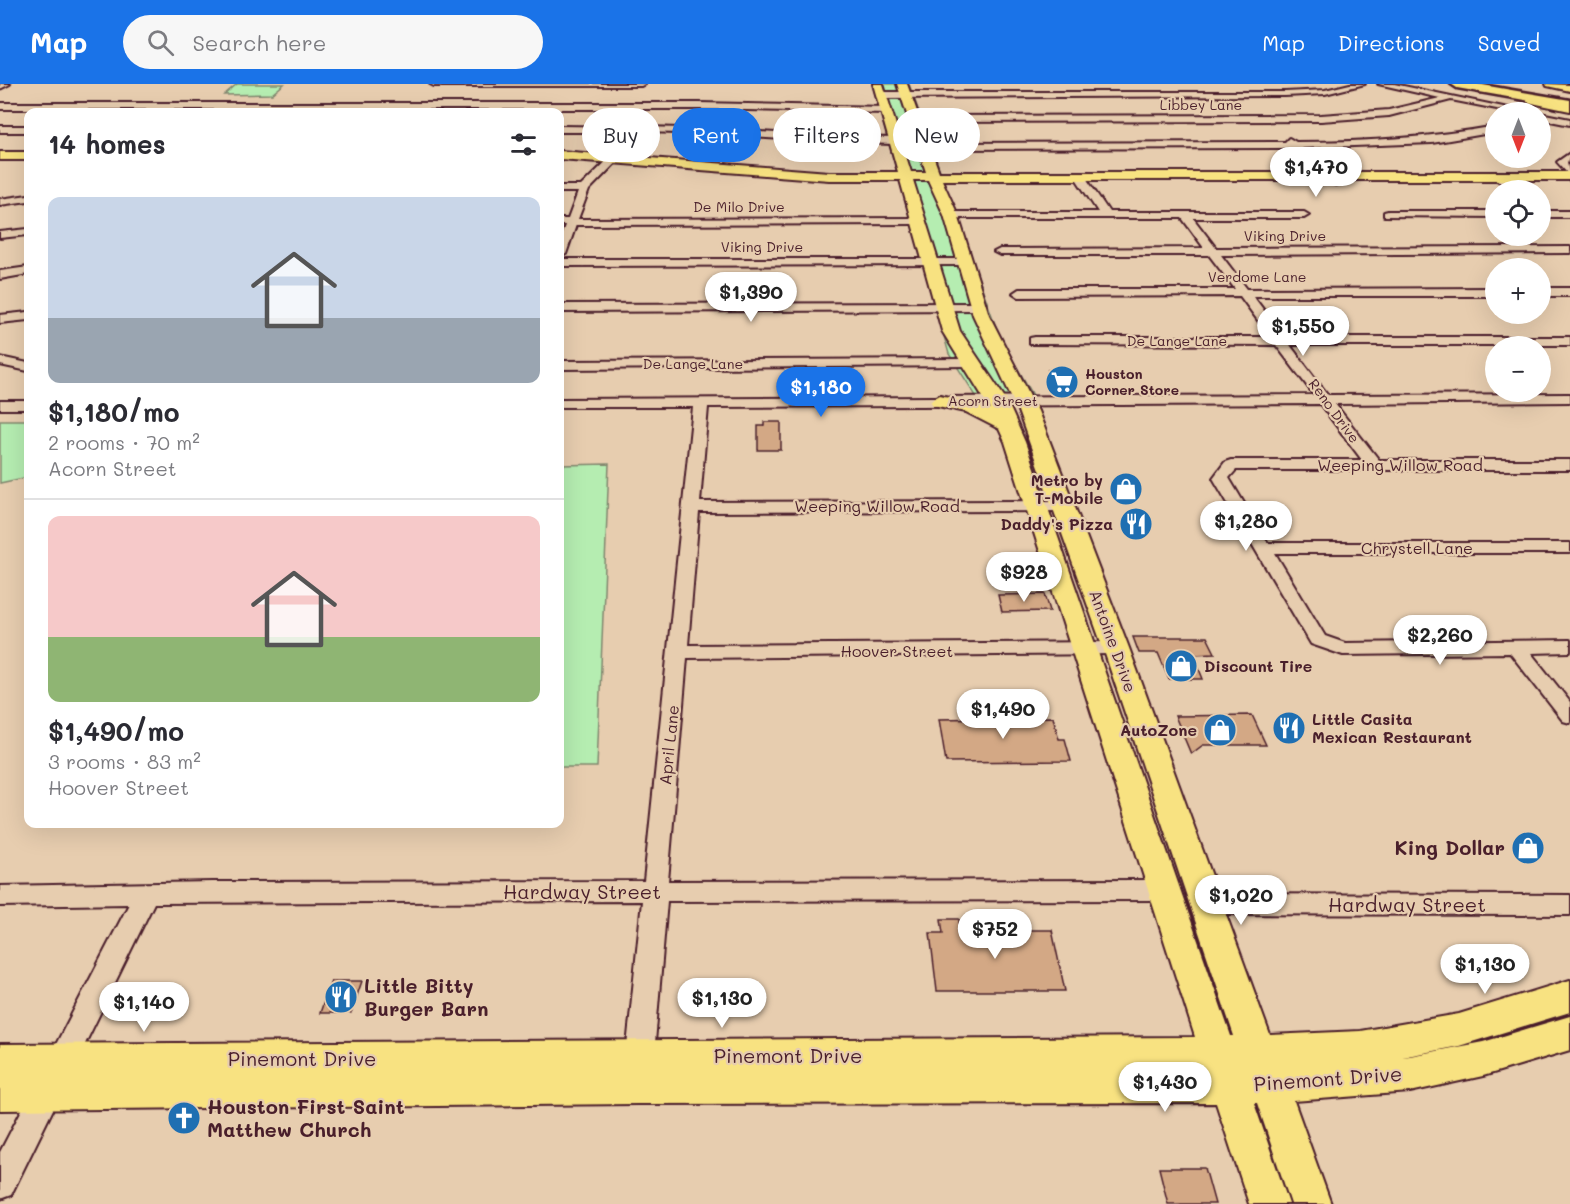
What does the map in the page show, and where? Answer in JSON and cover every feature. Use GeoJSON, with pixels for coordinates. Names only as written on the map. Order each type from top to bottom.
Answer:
{"type":"FeatureCollection","features":[{"type":"Feature","properties":{"kind":"highway"},"geometry":{"type":"LineString","coordinates":[[1457,84],[1570,98]]}},
{"type":"Feature","properties":{"kind":"highway"},"geometry":{"type":"LineString","coordinates":[[1480,84],[1570,98]]}},
{"type":"Feature","properties":{"kind":"highway"},"geometry":{"type":"LineString","coordinates":[[1500,84],[1570,98]]}},
{"type":"Feature","properties":{"kind":"highway"},"geometry":{"type":"LineString","coordinates":[[1518,84],[1570,98]]}},
{"type":"Feature","properties":{"kind":"highway"},"geometry":{"type":"LineString","coordinates":[[1538,84],[1570,98]]}},
{"type":"Feature","properties":{"kind":"main road"},"geometry":{"type":"LineString","coordinates":[[1449,84],[1570,98]]}},
{"type":"Feature","properties":{"kind":"main road"},"geometry":{"type":"LineString","coordinates":[[1551,84],[1570,98]]}},
{"type":"Feature","properties":{"kind":"main road"},"geometry":{"type":"LineString","coordinates":[[880,89],[893,134]]}},
{"type":"Feature","properties":{"kind":"main road","name":"Antoine Drive"},"geometry":{"type":"LineString","coordinates":[[904,89],[910,108]]}},
{"type":"Feature","properties":{"kind":"main road"},"geometry":{"type":"LineString","coordinates":[[564,155],[582,158]]}},
{"type":"Feature","properties":{"kind":"main road"},"geometry":{"type":"LineString","coordinates":[[0,156],[24,156]]}},
{"type":"Feature","properties":{"kind":"main road"},"geometry":{"type":"LineString","coordinates":[[564,161],[582,161]]}},
{"type":"Feature","properties":{"kind":"main road"},"geometry":{"type":"LineString","coordinates":[[621,162],[758,175],[905,180],[1504,179],[1570,182]]}},
{"type":"Feature","properties":{"kind":"main road"},"geometry":{"type":"LineString","coordinates":[[900,162],[951,331],[981,379],[993,384],[1010,401]]}},
{"type":"Feature","properties":{"kind":"main road","name":"Antoine Drive"},"geometry":{"type":"LineString","coordinates":[[929,162],[951,215],[1010,401],[1040,440],[1207,904],[1311,1204]]}},
{"type":"Feature","properties":{"kind":"main road"},"geometry":{"type":"LineString","coordinates":[[0,167],[24,167]]}},
{"type":"Feature","properties":{"kind":"main road"},"geometry":{"type":"LineString","coordinates":[[1504,179],[1570,174]]}},
{"type":"Feature","properties":{"kind":"main road"},"geometry":{"type":"LineString","coordinates":[[940,401],[972,408],[1007,425]]}},
{"type":"Feature","properties":{"kind":"main road","name":"Antoine Drive"},"geometry":{"type":"LineString","coordinates":[[1010,401],[1007,425],[1269,1204]]}},
{"type":"Feature","properties":{"kind":"main road"},"geometry":{"type":"LineString","coordinates":[[1133,796],[1169,798]]}},
{"type":"Feature","properties":{"kind":"main road"},"geometry":{"type":"LineString","coordinates":[[1555,1001],[1569,1034]]}},
{"type":"Feature","properties":{"kind":"main road","name":"Pinemont Drive"},"geometry":{"type":"LineString","coordinates":[[1263,1068],[1459,1030],[1555,1001]]}},
{"type":"Feature","properties":{"kind":"main road","name":"Pinemont Drive"},"geometry":{"type":"LineString","coordinates":[[0,1061],[56,1076],[1263,1068],[1410,1074],[1483,1059],[1569,1034]]}},
{"type":"Feature","properties":{"kind":"main road","name":"Pinemont Drive"},"geometry":{"type":"LineString","coordinates":[[0,1092],[56,1076]]}},
{"type":"Feature","properties":{"kind":"street"},"geometry":{"type":"LineString","coordinates":[[0,87],[6,84]]}},
{"type":"Feature","properties":{"kind":"street"},"geometry":{"type":"LineString","coordinates":[[434,84],[640,84]]}},
{"type":"Feature","properties":{"kind":"street"},"geometry":{"type":"LineString","coordinates":[[1145,84],[1155,95]]}},
{"type":"Feature","properties":{"kind":"street"},"geometry":{"type":"LineString","coordinates":[[1224,84],[1245,102]]}},
{"type":"Feature","properties":{"kind":"street"},"geometry":{"type":"LineString","coordinates":[[880,89],[1155,95],[1304,94],[1361,84]]}},
{"type":"Feature","properties":{"kind":"street"},"geometry":{"type":"LineString","coordinates":[[1382,84],[1485,105]]}},
{"type":"Feature","properties":{"kind":"street"},"geometry":{"type":"LineString","coordinates":[[354,108],[646,95],[886,110]]}},
{"type":"Feature","properties":{"kind":"street"},"geometry":{"type":"LineString","coordinates":[[333,108],[345,97]]}},
{"type":"Feature","properties":{"kind":"street","name":"Libbey Lane"},"geometry":{"type":"LineString","coordinates":[[980,119],[1321,118],[1389,113],[1450,98]]}},
{"type":"Feature","properties":{"kind":"street"},"geometry":{"type":"LineString","coordinates":[[0,106],[221,108]]}},
{"type":"Feature","properties":{"kind":"street"},"geometry":{"type":"LineString","coordinates":[[1253,110],[1331,179]]}},
{"type":"Feature","properties":{"kind":"street"},"geometry":{"type":"LineString","coordinates":[[1551,118],[1570,122]]}},
{"type":"Feature","properties":{"kind":"street"},"geometry":{"type":"LineString","coordinates":[[0,129],[24,129]]}},
{"type":"Feature","properties":{"kind":"street"},"geometry":{"type":"LineString","coordinates":[[564,129],[582,129]]}},
{"type":"Feature","properties":{"kind":"street"},"geometry":{"type":"LineString","coordinates":[[660,129],[822,140],[893,141]]}},
{"type":"Feature","properties":{"kind":"street"},"geometry":{"type":"LineString","coordinates":[[980,146],[1394,144],[1485,131]]}},
{"type":"Feature","properties":{"kind":"street"},"geometry":{"type":"LineString","coordinates":[[1570,156],[1562,162],[1570,174]]}},
{"type":"Feature","properties":{"kind":"street"},"geometry":{"type":"LineString","coordinates":[[565,222],[584,189],[609,162]]}},
{"type":"Feature","properties":{"kind":"street"},"geometry":{"type":"LineString","coordinates":[[1082,180],[1105,214]]}},
{"type":"Feature","properties":{"kind":"street"},"geometry":{"type":"LineString","coordinates":[[564,189],[584,189]]}},
{"type":"Feature","properties":{"kind":"street"},"geometry":{"type":"LineString","coordinates":[[0,202],[24,199]]}},
{"type":"Feature","properties":{"kind":"street"},"geometry":{"type":"LineString","coordinates":[[1551,211],[1556,214]]}},
{"type":"Feature","properties":{"kind":"street"},"geometry":{"type":"LineString","coordinates":[[1388,214],[1485,214]]}},
{"type":"Feature","properties":{"kind":"street"},"geometry":{"type":"LineString","coordinates":[[1551,214],[1570,214]]}},
{"type":"Feature","properties":{"kind":"street"},"geometry":{"type":"LineString","coordinates":[[951,215],[1304,215]]}},
{"type":"Feature","properties":{"kind":"street","name":"Reno Drive"},"geometry":{"type":"LineString","coordinates":[[1185,215],[1374,465]]}},
{"type":"Feature","properties":{"kind":"street","name":"De Milo Drive"},"geometry":{"type":"LineString","coordinates":[[565,222],[918,221]]}},
{"type":"Feature","properties":{"kind":"street"},"geometry":{"type":"LineString","coordinates":[[0,235],[24,232]]}},
{"type":"Feature","properties":{"kind":"street"},"geometry":{"type":"LineString","coordinates":[[1545,246],[1570,264]]}},
{"type":"Feature","properties":{"kind":"street","name":"Viking Drive"},"geometry":{"type":"LineString","coordinates":[[1000,252],[1570,250]]}},
{"type":"Feature","properties":{"kind":"street","name":"Viking Drive"},"geometry":{"type":"LineString","coordinates":[[564,263],[964,261]]}},
{"type":"Feature","properties":{"kind":"street"},"geometry":{"type":"LineString","coordinates":[[0,275],[24,272]]}},
{"type":"Feature","properties":{"kind":"street","name":"Verdome Lane"},"geometry":{"type":"LineString","coordinates":[[1018,293],[1485,292]]}},
{"type":"Feature","properties":{"kind":"street"},"geometry":{"type":"LineString","coordinates":[[1551,292],[1570,292]]}},
{"type":"Feature","properties":{"kind":"street"},"geometry":{"type":"LineString","coordinates":[[564,308],[979,308]]}},
{"type":"Feature","properties":{"kind":"street"},"geometry":{"type":"LineString","coordinates":[[0,319],[24,316]]}},
{"type":"Feature","properties":{"kind":"street","name":"De Lange Lane"},"geometry":{"type":"LineString","coordinates":[[1035,341],[1570,341]]}},
{"type":"Feature","properties":{"kind":"street"},"geometry":{"type":"LineString","coordinates":[[0,361],[24,366]]}},
{"type":"Feature","properties":{"kind":"street","name":"De Lange Lane"},"geometry":{"type":"LineString","coordinates":[[564,365],[969,363]]}},
{"type":"Feature","properties":{"kind":"street","name":"Acorn Street"},"geometry":{"type":"LineString","coordinates":[[564,403],[1570,398]]}},
{"type":"Feature","properties":{"kind":"street","name":"April Lane"},"geometry":{"type":"LineString","coordinates":[[639,1072],[701,403]]}},
{"type":"Feature","properties":{"kind":"street"},"geometry":{"type":"LineString","coordinates":[[0,405],[24,405]]}},
{"type":"Feature","properties":{"kind":"street","name":"Weeping Willow Road"},"geometry":{"type":"LineString","coordinates":[[1264,548],[1221,478],[1231,465],[1570,465]]}},
{"type":"Feature","properties":{"kind":"street","name":"Weeping Willow Road"},"geometry":{"type":"LineString","coordinates":[[690,507],[1063,506]]}},
{"type":"Feature","properties":{"kind":"street"},"geometry":{"type":"LineString","coordinates":[[1264,548],[1318,640],[1343,649],[1570,646]]}},
{"type":"Feature","properties":{"kind":"street","name":"Chrystell Lane"},"geometry":{"type":"LineString","coordinates":[[1264,548],[1570,548]]}},
{"type":"Feature","properties":{"kind":"street"},"geometry":{"type":"LineString","coordinates":[[1515,646],[1570,716]]}},
{"type":"Feature","properties":{"kind":"street","name":"Hoover Street"},"geometry":{"type":"LineString","coordinates":[[678,652],[1116,648]]}},
{"type":"Feature","properties":{"kind":"street","name":"Hardway Street"},"geometry":{"type":"LineString","coordinates":[[0,896],[147,893],[1165,890]]}},
{"type":"Feature","properties":{"kind":"street"},"geometry":{"type":"LineString","coordinates":[[0,1184],[147,893]]}},
{"type":"Feature","properties":{"kind":"street","name":"Hardway Street"},"geometry":{"type":"LineString","coordinates":[[1207,904],[1570,905]]}},
{"type":"Feature","properties":{"kind":"green space"},"geometry":{"type":"Polygon","coordinates":[[[237,84],[284,84],[272,94],[224,95],[237,84]]]}},
{"type":"Feature","properties":{"kind":"green space"},"geometry":{"type":"Polygon","coordinates":[[[872,84],[909,84],[918,108],[893,108],[893,158],[881,108],[879,108],[872,84]]]}},
{"type":"Feature","properties":{"kind":"green space"},"geometry":{"type":"Polygon","coordinates":[[[894,162],[937,162],[1000,338],[1033,395],[976,396],[949,354],[894,162]]]}},
{"type":"Feature","properties":{"kind":"green space"},"geometry":{"type":"Polygon","coordinates":[[[0,420],[24,420],[24,478],[0,483],[0,420]]]}},
{"type":"Feature","properties":{"kind":"green space"},"geometry":{"type":"Polygon","coordinates":[[[609,464],[597,767],[564,767],[564,465],[609,464]]]}},
{"type":"Feature","properties":{"kind":"building","name":"Houston Corner Store"},"geometry":{"type":"Polygon","coordinates":[[[1048,370],[1067,370],[1075,387],[1055,388],[1048,370]]]}},
{"type":"Feature","properties":{"kind":"building"},"geometry":{"type":"Polygon","coordinates":[[[764,422],[781,422],[781,450],[758,450],[758,426],[764,426],[764,422]]]}},
{"type":"Feature","properties":{"kind":"building"},"geometry":{"type":"Polygon","coordinates":[[[1045,594],[1050,611],[1002,612],[998,595],[1045,594]]]}},
{"type":"Feature","properties":{"kind":"building","name":"Discount Tire"},"geometry":{"type":"Polygon","coordinates":[[[1133,637],[1207,637],[1215,653],[1193,654],[1203,679],[1169,679],[1158,653],[1139,653],[1133,637]]]}},
{"type":"Feature","properties":{"kind":"building","name":"AutoZone"},"geometry":{"type":"Polygon","coordinates":[[[1252,715],[1266,745],[1203,745],[1191,754],[1175,716],[1252,715]]]}},
{"type":"Feature","properties":{"kind":"building"},"geometry":{"type":"Polygon","coordinates":[[[1053,717],[1059,739],[1065,739],[1071,761],[946,762],[939,719],[1053,717]]]}},
{"type":"Feature","properties":{"kind":"building"},"geometry":{"type":"Polygon","coordinates":[[[941,919],[959,919],[960,930],[1052,930],[1065,991],[937,991],[930,933],[943,933],[941,919]]]}},
{"type":"Feature","properties":{"kind":"building","name":"Little Bitty Burger Barn"},"geometry":{"type":"Polygon","coordinates":[[[331,981],[362,981],[351,1013],[320,1013],[331,981]]]}},
{"type":"Feature","properties":{"kind":"building"},"geometry":{"type":"Polygon","coordinates":[[[1159,1168],[1205,1168],[1215,1204],[1168,1204],[1159,1168]]]}},
{"type":"Feature","properties":{"kind":"place","name":"Houston Corner Store"},"geometry":{"type":"Point","coordinates":[1062,382]}},
{"type":"Feature","properties":{"kind":"place","name":"Metro by T-Mobile"},"geometry":{"type":"Point","coordinates":[1126,489]}},
{"type":"Feature","properties":{"kind":"place","name":"Daddy's Pizza"},"geometry":{"type":"Point","coordinates":[1136,524]}},
{"type":"Feature","properties":{"kind":"place","name":"Discount Tire"},"geometry":{"type":"Point","coordinates":[1181,666]}},
{"type":"Feature","properties":{"kind":"place","name":"Little Casita Mexican Restaurant"},"geometry":{"type":"Point","coordinates":[1289,728]}},
{"type":"Feature","properties":{"kind":"place","name":"AutoZone"},"geometry":{"type":"Point","coordinates":[1220,730]}},
{"type":"Feature","properties":{"kind":"place","name":"King Dollar"},"geometry":{"type":"Point","coordinates":[1528,848]}},
{"type":"Feature","properties":{"kind":"place","name":"Little Bitty Burger Barn"},"geometry":{"type":"Point","coordinates":[341,997]}},
{"type":"Feature","properties":{"kind":"place","name":"Houston First Saint Matthew Church"},"geometry":{"type":"Point","coordinates":[184,1118]}}]}
